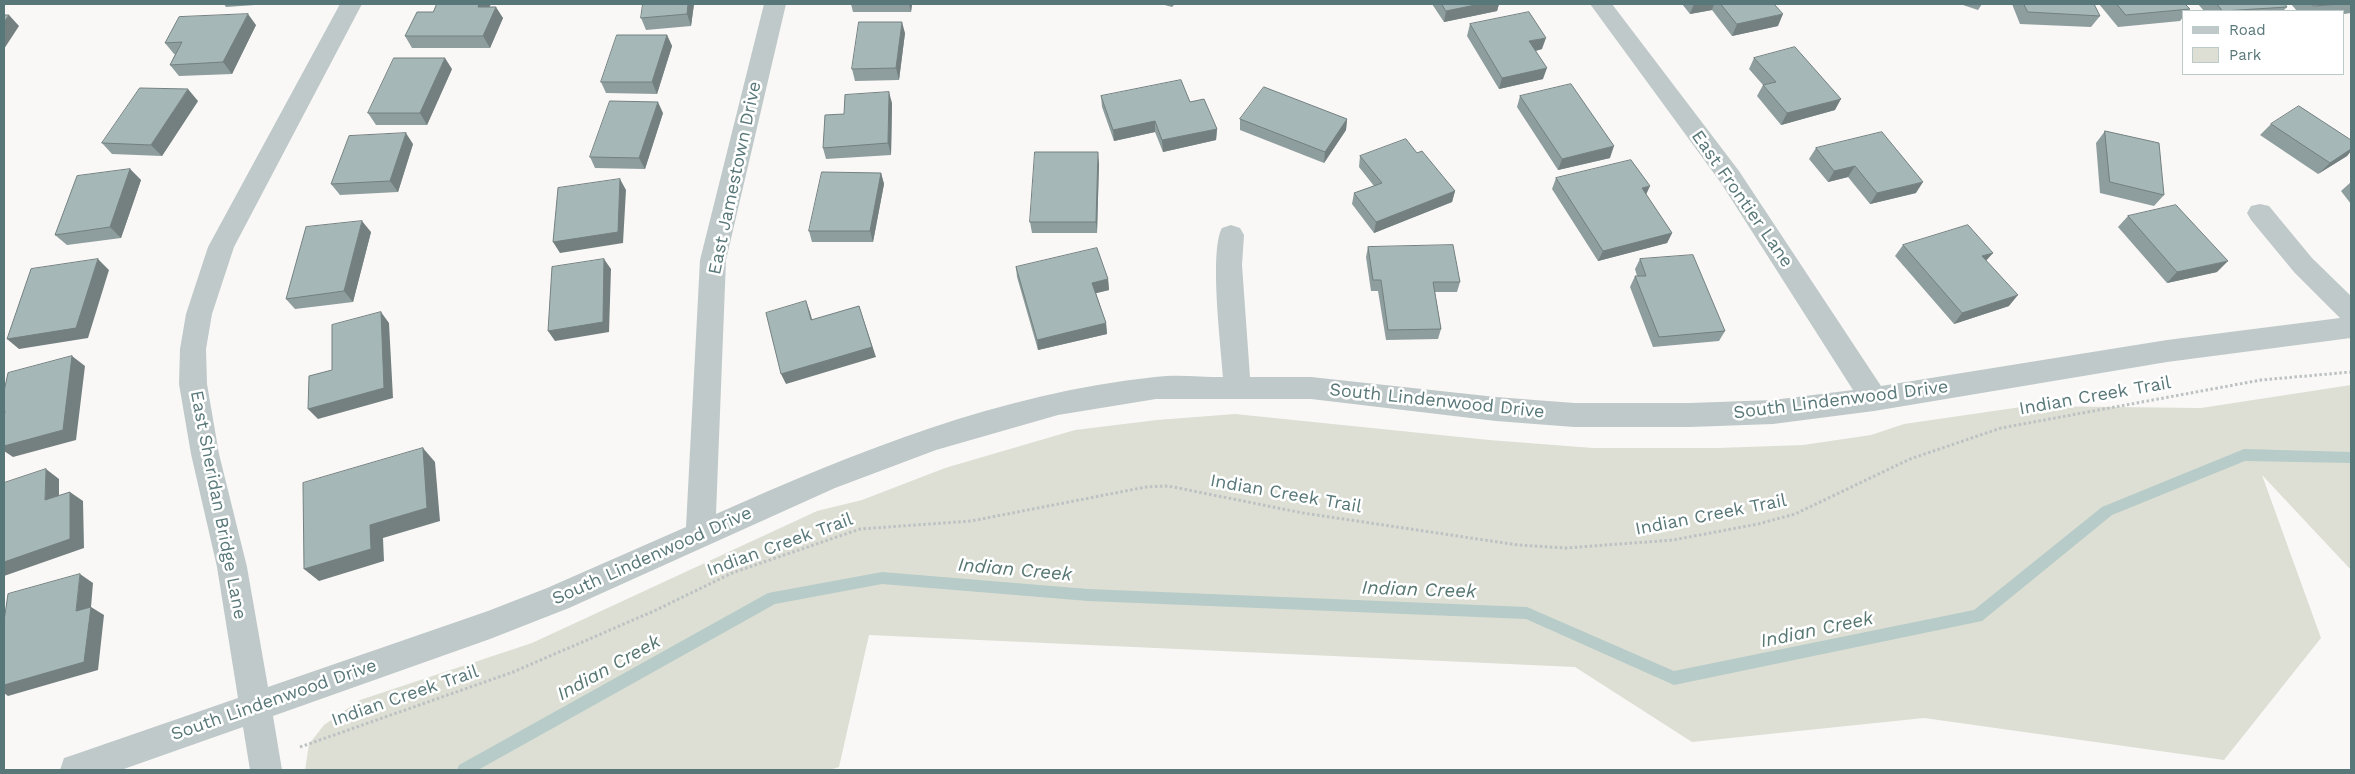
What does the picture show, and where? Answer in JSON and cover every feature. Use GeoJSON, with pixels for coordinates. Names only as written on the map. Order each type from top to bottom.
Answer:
{"type":"FeatureCollection","features":[{"type":"Feature","properties":{"kind":"street","name":"East Sheridan Bridge Lane"},"geometry":{"type":"LineString","coordinates":[[265,766],[257,706],[232,567],[205,454],[193,384],[193,349],[199,314],[221,247],[351,4]]}},
{"type":"Feature","properties":{"kind":"street","name":"East Jamestown Drive"},"geometry":{"type":"LineString","coordinates":[[700,534],[713,260],[776,4]]}},
{"type":"Feature","properties":{"kind":"street","name":"East Frontier Lane"},"geometry":{"type":"LineString","coordinates":[[1602,4],[1730,177],[1874,399]]}},
{"type":"Feature","properties":{"kind":"street"},"geometry":{"type":"LineString","coordinates":[[2260,212],[2303,265],[2351,312]]}},
{"type":"Feature","properties":{"kind":"street"},"geometry":{"type":"LineString","coordinates":[[1231,235],[1229,265],[1237,387]]}},
{"type":"Feature","properties":{"kind":"street","name":"South Lindenwood Drive"},"geometry":{"type":"LineString","coordinates":[[76,770],[507,618],[558,598],[825,479],[934,439],[1058,403],[1156,388],[1237,387],[1311,388],[1496,409],[1574,415],[1690,415],[1764,412],[1874,399],[2167,351],[2351,327]]}},
{"type":"Feature","properties":{"kind":"path","name":"Indian Creek Trail"},"geometry":{"type":"LineString","coordinates":[[265,766],[513,672],[654,611],[732,573],[860,529],[971,521],[1146,487],[1168,486],[1303,513],[1518,545],[1566,548],[1664,541],[1758,524],[1795,514],[1910,459],[2001,428],[2261,380],[2351,372]]}},
{"type":"Feature","properties":{"kind":"green space"},"geometry":{"type":"Polygon","coordinates":[[[2351,385],[2351,570],[2262,475],[2321,638],[2224,760],[1924,718],[1692,742],[1575,667],[869,635],[839,767],[829,770],[305,770],[309,744],[324,725],[360,700],[532,643],[817,511],[862,500],[945,468],[1075,430],[1157,420],[1235,414],[1489,440],[1593,448],[1717,448],[1803,445],[1871,435],[1904,424],[2028,406],[2201,408],[2351,385]]]}},
{"type":"Feature","properties":{"kind":"building"},"geometry":{"type":"Polygon","coordinates":[[[437,4],[479,4],[478,7],[496,7],[483,36],[405,36],[417,12],[433,12],[437,4]]]}},
{"type":"Feature","properties":{"kind":"building"},"geometry":{"type":"Polygon","coordinates":[[[643,4],[688,4],[687,14],[641,18],[643,4]]]}},
{"type":"Feature","properties":{"kind":"building"},"geometry":{"type":"Polygon","coordinates":[[[1442,4],[1480,4],[1446,11],[1442,4]]]}},
{"type":"Feature","properties":{"kind":"building"},"geometry":{"type":"Polygon","coordinates":[[[1721,4],[1774,4],[1783,14],[1737,24],[1721,4]]]}},
{"type":"Feature","properties":{"kind":"building"},"geometry":{"type":"Polygon","coordinates":[[[2024,4],[2094,4],[2100,16],[2028,12],[2024,4]]]}},
{"type":"Feature","properties":{"kind":"building"},"geometry":{"type":"Polygon","coordinates":[[[2117,4],[2185,4],[2190,9],[2126,15],[2117,4]]]}},
{"type":"Feature","properties":{"kind":"building"},"geometry":{"type":"Polygon","coordinates":[[[2217,4],[2285,4],[2287,7],[2239,10],[2222,10],[2217,4]]]}},
{"type":"Feature","properties":{"kind":"building"},"geometry":{"type":"Polygon","coordinates":[[[2312,4],[2339,4],[2314,6],[2312,4]]]}},
{"type":"Feature","properties":{"kind":"building"},"geometry":{"type":"Polygon","coordinates":[[[1529,12],[1546,38],[1529,41],[1547,68],[1502,78],[1470,24],[1529,12]]]}},
{"type":"Feature","properties":{"kind":"building"},"geometry":{"type":"Polygon","coordinates":[[[248,14],[223,62],[170,65],[182,42],[165,43],[179,17],[248,14]]]}},
{"type":"Feature","properties":{"kind":"building"},"geometry":{"type":"Polygon","coordinates":[[[4,15],[9,15],[4,22],[4,15]]]}},
{"type":"Feature","properties":{"kind":"building"},"geometry":{"type":"Polygon","coordinates":[[[859,22],[902,22],[896,68],[852,69],[859,22]]]}},
{"type":"Feature","properties":{"kind":"building"},"geometry":{"type":"Polygon","coordinates":[[[617,35],[667,35],[652,82],[601,82],[617,35]]]}},
{"type":"Feature","properties":{"kind":"building"},"geometry":{"type":"Polygon","coordinates":[[[1795,47],[1841,99],[1787,113],[1763,85],[1776,82],[1754,58],[1795,47]]]}},
{"type":"Feature","properties":{"kind":"building"},"geometry":{"type":"Polygon","coordinates":[[[394,58],[445,58],[420,113],[368,113],[394,58]]]}},
{"type":"Feature","properties":{"kind":"building"},"geometry":{"type":"Polygon","coordinates":[[[1181,80],[1190,102],[1204,99],[1217,129],[1162,140],[1155,121],[1113,130],[1101,96],[1181,80]]]}},
{"type":"Feature","properties":{"kind":"building"},"geometry":{"type":"Polygon","coordinates":[[[1571,84],[1614,146],[1562,159],[1520,96],[1571,84]]]}},
{"type":"Feature","properties":{"kind":"building"},"geometry":{"type":"Polygon","coordinates":[[[1264,87],[1347,119],[1325,152],[1240,119],[1264,87]]]}},
{"type":"Feature","properties":{"kind":"building"},"geometry":{"type":"Polygon","coordinates":[[[140,88],[188,89],[151,145],[102,143],[140,88]]]}},
{"type":"Feature","properties":{"kind":"building"},"geometry":{"type":"Polygon","coordinates":[[[889,92],[888,143],[823,148],[825,115],[844,114],[845,95],[889,92]]]}},
{"type":"Feature","properties":{"kind":"building"},"geometry":{"type":"Polygon","coordinates":[[[610,101],[658,102],[639,158],[590,157],[610,101]]]}},
{"type":"Feature","properties":{"kind":"building"},"geometry":{"type":"Polygon","coordinates":[[[2299,106],[2351,140],[2351,149],[2330,163],[2271,124],[2299,106]]]}},
{"type":"Feature","properties":{"kind":"building"},"geometry":{"type":"Polygon","coordinates":[[[2105,131],[2159,143],[2164,195],[2110,182],[2105,131]]]}},
{"type":"Feature","properties":{"kind":"building"},"geometry":{"type":"Polygon","coordinates":[[[1882,132],[1923,182],[1877,193],[1855,166],[1834,171],[1816,148],[1882,132]]]}},
{"type":"Feature","properties":{"kind":"building"},"geometry":{"type":"Polygon","coordinates":[[[406,133],[390,181],[331,184],[349,136],[406,133]]]}},
{"type":"Feature","properties":{"kind":"building"},"geometry":{"type":"Polygon","coordinates":[[[1406,139],[1417,153],[1422,151],[1455,191],[1376,222],[1354,193],[1382,183],[1360,156],[1406,139]]]}},
{"type":"Feature","properties":{"kind":"building"},"geometry":{"type":"Polygon","coordinates":[[[1035,152],[1098,152],[1096,222],[1030,222],[1035,152]]]}},
{"type":"Feature","properties":{"kind":"building"},"geometry":{"type":"Polygon","coordinates":[[[1631,160],[1650,186],[1642,188],[1672,233],[1603,251],[1556,178],[1631,160]]]}},
{"type":"Feature","properties":{"kind":"building"},"geometry":{"type":"Polygon","coordinates":[[[130,169],[110,227],[55,235],[77,176],[130,169]]]}},
{"type":"Feature","properties":{"kind":"building"},"geometry":{"type":"Polygon","coordinates":[[[822,172],[881,173],[870,231],[809,231],[822,172]]]}},
{"type":"Feature","properties":{"kind":"building"},"geometry":{"type":"Polygon","coordinates":[[[620,179],[618,232],[553,242],[558,188],[620,179]]]}},
{"type":"Feature","properties":{"kind":"building"},"geometry":{"type":"Polygon","coordinates":[[[2176,205],[2228,261],[2177,272],[2128,216],[2176,205]]]}},
{"type":"Feature","properties":{"kind":"building"},"geometry":{"type":"Polygon","coordinates":[[[362,221],[344,291],[286,299],[306,227],[362,221]]]}},
{"type":"Feature","properties":{"kind":"building"},"geometry":{"type":"Polygon","coordinates":[[[1968,225],[1993,253],[1982,256],[2018,295],[1962,313],[1903,245],[1968,225]]]}},
{"type":"Feature","properties":{"kind":"building"},"geometry":{"type":"Polygon","coordinates":[[[1453,245],[1460,282],[1433,282],[1441,329],[1388,330],[1381,280],[1373,280],[1368,247],[1453,245]]]}},
{"type":"Feature","properties":{"kind":"building"},"geometry":{"type":"Polygon","coordinates":[[[1097,248],[1108,279],[1092,283],[1106,323],[1037,340],[1016,267],[1097,248]]]}},
{"type":"Feature","properties":{"kind":"building"},"geometry":{"type":"Polygon","coordinates":[[[1693,255],[1725,331],[1659,337],[1635,276],[1646,276],[1640,259],[1693,255]]]}},
{"type":"Feature","properties":{"kind":"building"},"geometry":{"type":"Polygon","coordinates":[[[98,259],[76,328],[7,339],[31,269],[98,259]]]}},
{"type":"Feature","properties":{"kind":"building"},"geometry":{"type":"Polygon","coordinates":[[[604,259],[603,322],[548,331],[552,267],[604,259]]]}},
{"type":"Feature","properties":{"kind":"building"},"geometry":{"type":"Polygon","coordinates":[[[806,301],[811,320],[859,306],[872,347],[781,374],[766,313],[806,301]]]}},
{"type":"Feature","properties":{"kind":"building"},"geometry":{"type":"Polygon","coordinates":[[[381,312],[384,388],[308,409],[309,376],[332,370],[332,325],[381,312]]]}},
{"type":"Feature","properties":{"kind":"building"},"geometry":{"type":"Polygon","coordinates":[[[72,356],[63,430],[4,446],[4,391],[8,373],[72,356]]]}},
{"type":"Feature","properties":{"kind":"building"},"geometry":{"type":"Polygon","coordinates":[[[423,448],[427,508],[370,525],[371,549],[304,569],[303,483],[423,448]]]}},
{"type":"Feature","properties":{"kind":"building"},"geometry":{"type":"Polygon","coordinates":[[[46,469],[45,500],[70,492],[70,539],[4,562],[4,483],[46,469]]]}},
{"type":"Feature","properties":{"kind":"building"},"geometry":{"type":"Polygon","coordinates":[[[80,574],[76,611],[91,607],[84,662],[4,685],[4,621],[8,594],[80,574]]]}},
{"type":"Feature","properties":{"kind":"waterway","name":"Indian Creek"},"geometry":{"type":"LineString","coordinates":[[464,770],[773,598],[882,578],[1088,595],[1527,613],[1674,678],[1977,616],[2107,511],[2244,455],[2351,458]]}}]}
